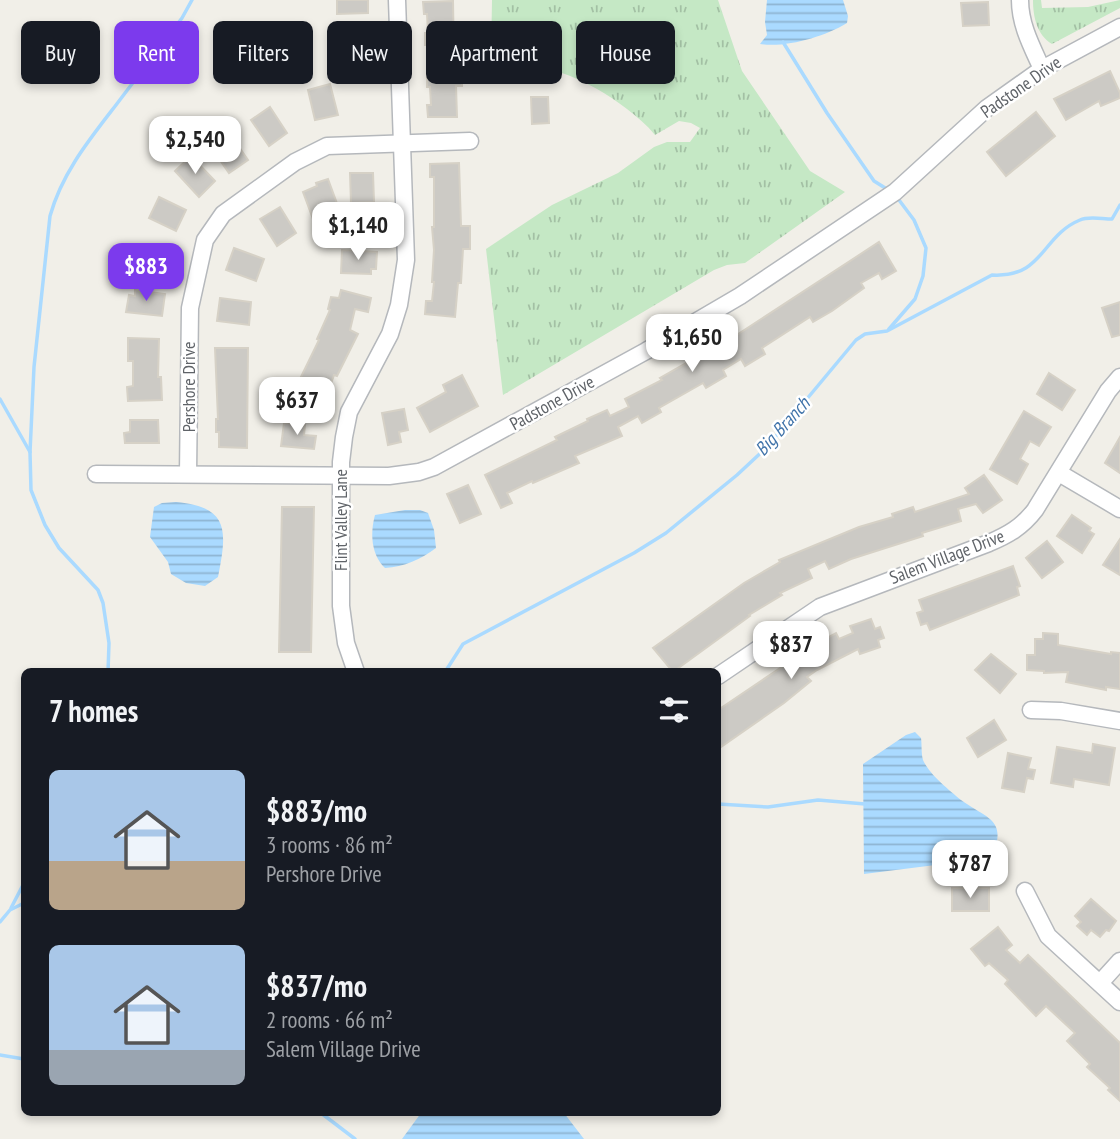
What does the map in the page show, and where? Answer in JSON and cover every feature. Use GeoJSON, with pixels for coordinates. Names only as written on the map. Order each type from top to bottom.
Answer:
{"type":"FeatureCollection","features":[{"type":"Feature","properties":{"kind":"street","name":"Flint Valley Lane"},"geometry":{"type":"LineString","coordinates":[[355,668],[346,643],[341,606],[341,477],[349,412],[390,334],[404,281],[406,260],[397,0]]}},
{"type":"Feature","properties":{"kind":"street"},"geometry":{"type":"LineString","coordinates":[[1020,0],[1024,29],[1042,69]]}},
{"type":"Feature","properties":{"kind":"street","name":"Padstone Drive"},"geometry":{"type":"LineString","coordinates":[[96,474],[341,477],[405,475],[434,467],[740,296],[895,192],[987,108],[1042,69],[1120,27]]}},
{"type":"Feature","properties":{"kind":"street","name":"Pershore Drive"},"geometry":{"type":"LineString","coordinates":[[188,474],[190,308],[201,254],[211,228],[236,202],[313,152],[327,146],[470,141]]}},
{"type":"Feature","properties":{"kind":"street","name":"Salem Village Drive"},"geometry":{"type":"LineString","coordinates":[[721,674],[820,607],[1010,534],[1028,520],[1108,391],[1120,377]]}},
{"type":"Feature","properties":{"kind":"street"},"geometry":{"type":"LineString","coordinates":[[1059,472],[1120,509]]}},
{"type":"Feature","properties":{"kind":"street"},"geometry":{"type":"LineString","coordinates":[[1031,710],[1061,711],[1120,721]]}},
{"type":"Feature","properties":{"kind":"street"},"geometry":{"type":"LineString","coordinates":[[1025,891],[1048,936],[1120,1002]]}},
{"type":"Feature","properties":{"kind":"street"},"geometry":{"type":"LineString","coordinates":[[1100,982],[1120,961]]}},
{"type":"Feature","properties":{"kind":"green space"},"geometry":{"type":"Polygon","coordinates":[[[492,0],[718,0],[742,71],[810,171],[845,192],[745,263],[714,270],[503,395],[486,249],[552,205],[618,173],[654,147],[667,142],[690,142],[700,128],[679,121],[655,135],[627,109],[588,84],[675,84],[675,21],[576,21],[576,78],[562,73],[562,21],[492,21],[492,0]]]}},
{"type":"Feature","properties":{"kind":"green space"},"geometry":{"type":"Polygon","coordinates":[[[1033,0],[1041,0],[1042,8],[1088,7],[1120,0],[1120,8],[1052,44],[1043,36],[1037,25],[1033,0]]]}},
{"type":"Feature","properties":{"kind":"water"},"geometry":{"type":"Polygon","coordinates":[[[767,0],[843,0],[848,16],[847,23],[805,40],[760,44],[767,35],[767,0]]]}},
{"type":"Feature","properties":{"kind":"water"},"geometry":{"type":"Polygon","coordinates":[[[176,502],[207,509],[221,524],[223,547],[218,577],[205,586],[186,583],[171,574],[168,562],[150,537],[154,507],[162,503],[176,502]]]}},
{"type":"Feature","properties":{"kind":"water"},"geometry":{"type":"Polygon","coordinates":[[[405,510],[428,513],[436,548],[412,562],[385,568],[377,557],[373,543],[375,515],[405,510]]]}},
{"type":"Feature","properties":{"kind":"water"},"geometry":{"type":"Polygon","coordinates":[[[915,732],[921,738],[923,760],[930,771],[961,800],[992,821],[998,835],[996,845],[991,858],[864,874],[863,764],[906,735],[915,732]]]}},
{"type":"Feature","properties":{"kind":"water"},"geometry":{"type":"Polygon","coordinates":[[[419,1116],[566,1116],[584,1139],[402,1139],[419,1116]]]}},
{"type":"Feature","properties":{"kind":"building"},"geometry":{"type":"Polygon","coordinates":[[[337,0],[368,0],[368,13],[337,14],[337,0]]]}},
{"type":"Feature","properties":{"kind":"building"},"geometry":{"type":"Polygon","coordinates":[[[453,1],[453,21],[427,21],[423,2],[453,1]]]}},
{"type":"Feature","properties":{"kind":"building"},"geometry":{"type":"Polygon","coordinates":[[[988,2],[989,25],[963,26],[961,3],[988,2]]]}},
{"type":"Feature","properties":{"kind":"building"},"geometry":{"type":"Polygon","coordinates":[[[1110,71],[1120,98],[1101,106],[1099,101],[1066,120],[1054,99],[1110,71]]]}},
{"type":"Feature","properties":{"kind":"building"},"geometry":{"type":"Polygon","coordinates":[[[330,84],[338,115],[315,120],[308,90],[330,84]]]}},
{"type":"Feature","properties":{"kind":"building"},"geometry":{"type":"Polygon","coordinates":[[[427,84],[462,84],[456,86],[457,117],[428,117],[427,105],[431,105],[430,87],[427,87],[427,84]]]}},
{"type":"Feature","properties":{"kind":"building"},"geometry":{"type":"Polygon","coordinates":[[[531,97],[548,97],[549,123],[532,124],[531,97]]]}},
{"type":"Feature","properties":{"kind":"building"},"geometry":{"type":"Polygon","coordinates":[[[270,107],[287,133],[269,146],[251,120],[270,107]]]}},
{"type":"Feature","properties":{"kind":"building"},"geometry":{"type":"Polygon","coordinates":[[[1036,112],[1055,136],[1006,176],[987,152],[1036,112]]]}},
{"type":"Feature","properties":{"kind":"building"},"geometry":{"type":"Polygon","coordinates":[[[230,134],[248,160],[229,173],[211,147],[230,134]]]}},
{"type":"Feature","properties":{"kind":"building"},"geometry":{"type":"Polygon","coordinates":[[[191,156],[215,181],[199,197],[175,171],[191,156]]]}},
{"type":"Feature","properties":{"kind":"building"},"geometry":{"type":"Polygon","coordinates":[[[459,163],[461,226],[470,226],[470,249],[463,249],[455,317],[425,314],[426,301],[432,301],[434,282],[434,177],[430,177],[430,164],[459,163]]]}},
{"type":"Feature","properties":{"kind":"building"},"geometry":{"type":"Polygon","coordinates":[[[350,173],[373,173],[374,202],[351,203],[350,173]]]}},
{"type":"Feature","properties":{"kind":"building"},"geometry":{"type":"Polygon","coordinates":[[[328,179],[339,209],[313,219],[303,192],[328,179]]]}},
{"type":"Feature","properties":{"kind":"building"},"geometry":{"type":"Polygon","coordinates":[[[159,197],[186,210],[176,231],[149,218],[159,197]]]}},
{"type":"Feature","properties":{"kind":"building"},"geometry":{"type":"Polygon","coordinates":[[[280,207],[296,233],[277,246],[260,219],[280,207]]]}},
{"type":"Feature","properties":{"kind":"building"},"geometry":{"type":"Polygon","coordinates":[[[879,242],[896,271],[882,279],[879,273],[861,283],[864,288],[832,311],[813,322],[810,317],[762,348],[765,354],[745,366],[741,359],[723,370],[726,376],[706,388],[703,383],[659,408],[661,412],[642,423],[638,416],[618,427],[622,436],[575,456],[579,463],[507,493],[512,503],[501,508],[485,475],[557,440],[555,437],[588,421],[587,419],[607,410],[610,416],[629,407],[625,399],[662,380],[660,378],[711,349],[716,359],[735,349],[729,340],[879,242]]]}},
{"type":"Feature","properties":{"kind":"building"},"geometry":{"type":"Polygon","coordinates":[[[141,246],[172,252],[168,274],[136,268],[141,246]]]}},
{"type":"Feature","properties":{"kind":"building"},"geometry":{"type":"Polygon","coordinates":[[[234,248],[264,259],[256,281],[226,270],[234,248]]]}},
{"type":"Feature","properties":{"kind":"building"},"geometry":{"type":"Polygon","coordinates":[[[342,250],[377,252],[376,269],[371,269],[371,274],[341,273],[342,250]]]}},
{"type":"Feature","properties":{"kind":"building"},"geometry":{"type":"Polygon","coordinates":[[[135,290],[165,294],[162,316],[126,312],[129,295],[135,296],[135,290]]]}},
{"type":"Feature","properties":{"kind":"building"},"geometry":{"type":"Polygon","coordinates":[[[341,290],[371,298],[368,312],[355,309],[350,330],[358,334],[337,376],[334,375],[321,413],[286,401],[294,379],[299,381],[319,340],[317,339],[330,310],[331,297],[339,298],[341,290]]]}},
{"type":"Feature","properties":{"kind":"building"},"geometry":{"type":"Polygon","coordinates":[[[220,298],[251,302],[249,325],[217,321],[220,298]]]}},
{"type":"Feature","properties":{"kind":"building"},"geometry":{"type":"Polygon","coordinates":[[[1120,302],[1120,335],[1112,337],[1102,308],[1120,302]]]}},
{"type":"Feature","properties":{"kind":"building"},"geometry":{"type":"Polygon","coordinates":[[[128,338],[159,339],[158,377],[161,377],[162,400],[128,401],[127,387],[133,386],[133,361],[128,361],[128,338]]]}},
{"type":"Feature","properties":{"kind":"building"},"geometry":{"type":"Polygon","coordinates":[[[215,348],[248,348],[247,448],[219,447],[219,432],[216,432],[218,419],[215,348]]]}},
{"type":"Feature","properties":{"kind":"building"},"geometry":{"type":"Polygon","coordinates":[[[1049,373],[1075,390],[1062,410],[1037,394],[1049,373]]]}},
{"type":"Feature","properties":{"kind":"building"},"geometry":{"type":"Polygon","coordinates":[[[462,375],[478,406],[430,432],[417,408],[446,392],[443,385],[462,375]]]}},
{"type":"Feature","properties":{"kind":"building"},"geometry":{"type":"Polygon","coordinates":[[[404,409],[408,430],[399,432],[401,442],[388,445],[382,413],[404,409]]]}},
{"type":"Feature","properties":{"kind":"building"},"geometry":{"type":"Polygon","coordinates":[[[1024,411],[1051,427],[1039,446],[1030,441],[1020,459],[1028,464],[1017,484],[990,469],[1024,411]]]}},
{"type":"Feature","properties":{"kind":"building"},"geometry":{"type":"Polygon","coordinates":[[[130,420],[158,420],[159,443],[125,443],[124,433],[130,432],[130,420]]]}},
{"type":"Feature","properties":{"kind":"building"},"geometry":{"type":"Polygon","coordinates":[[[284,423],[305,425],[304,435],[316,436],[314,449],[281,446],[284,423]]]}},
{"type":"Feature","properties":{"kind":"building"},"geometry":{"type":"Polygon","coordinates":[[[1120,437],[1120,473],[1105,463],[1120,437]]]}},
{"type":"Feature","properties":{"kind":"building"},"geometry":{"type":"Polygon","coordinates":[[[984,475],[1002,500],[983,513],[976,504],[958,509],[961,521],[922,533],[923,536],[851,559],[829,569],[825,561],[808,569],[812,578],[780,593],[782,595],[749,615],[678,668],[670,668],[653,648],[744,583],[780,562],[779,560],[859,527],[893,517],[892,514],[913,507],[915,512],[969,494],[965,488],[984,475]]]}},
{"type":"Feature","properties":{"kind":"building"},"geometry":{"type":"Polygon","coordinates":[[[468,485],[481,514],[460,523],[447,494],[468,485]]]}},
{"type":"Feature","properties":{"kind":"building"},"geometry":{"type":"Polygon","coordinates":[[[282,507],[314,507],[311,652],[279,652],[282,507]]]}},
{"type":"Feature","properties":{"kind":"building"},"geometry":{"type":"Polygon","coordinates":[[[1072,515],[1091,528],[1089,531],[1094,534],[1082,553],[1057,536],[1072,515]]]}},
{"type":"Feature","properties":{"kind":"building"},"geometry":{"type":"Polygon","coordinates":[[[1120,539],[1120,575],[1103,565],[1120,539]]]}},
{"type":"Feature","properties":{"kind":"building"},"geometry":{"type":"Polygon","coordinates":[[[1047,541],[1063,562],[1042,578],[1026,558],[1047,541]]]}},
{"type":"Feature","properties":{"kind":"building"},"geometry":{"type":"Polygon","coordinates":[[[1013,566],[1020,586],[1017,587],[1019,595],[930,630],[927,623],[921,625],[917,613],[923,611],[919,600],[1013,566]]]}},
{"type":"Feature","properties":{"kind":"building"},"geometry":{"type":"Polygon","coordinates":[[[871,619],[875,629],[880,627],[884,638],[878,640],[880,647],[860,654],[858,649],[817,670],[807,677],[811,681],[784,703],[721,747],[721,708],[795,658],[801,666],[819,654],[814,645],[836,633],[839,639],[853,633],[850,626],[871,619]]]}},
{"type":"Feature","properties":{"kind":"building"},"geometry":{"type":"Polygon","coordinates":[[[1043,633],[1058,634],[1058,645],[1111,654],[1120,653],[1120,689],[1106,687],[1106,690],[1066,682],[1068,672],[1044,673],[1027,670],[1027,655],[1035,655],[1035,639],[1043,639],[1043,633]]]}},
{"type":"Feature","properties":{"kind":"building"},"geometry":{"type":"Polygon","coordinates":[[[991,654],[1016,674],[1000,693],[975,670],[991,654]]]}},
{"type":"Feature","properties":{"kind":"building"},"geometry":{"type":"Polygon","coordinates":[[[994,720],[1006,740],[978,757],[967,738],[994,720]]]}},
{"type":"Feature","properties":{"kind":"building"},"geometry":{"type":"Polygon","coordinates":[[[1093,744],[1115,748],[1109,785],[1074,779],[1073,787],[1051,783],[1057,747],[1092,753],[1093,744]]]}},
{"type":"Feature","properties":{"kind":"building"},"geometry":{"type":"Polygon","coordinates":[[[1008,753],[1031,758],[1028,769],[1035,770],[1033,779],[1027,778],[1024,792],[1002,788],[1008,753]]]}},
{"type":"Feature","properties":{"kind":"building"},"geometry":{"type":"Polygon","coordinates":[[[952,888],[989,888],[989,911],[952,911],[952,888]]]}},
{"type":"Feature","properties":{"kind":"building"},"geometry":{"type":"Polygon","coordinates":[[[1091,899],[1116,921],[1109,931],[1106,930],[1100,937],[1091,930],[1087,935],[1077,926],[1081,922],[1075,916],[1091,899]]]}},
{"type":"Feature","properties":{"kind":"building"},"geometry":{"type":"Polygon","coordinates":[[[998,927],[1012,945],[1006,950],[1020,963],[1028,955],[1120,1043],[1120,1101],[1087,1067],[1090,1064],[1067,1041],[1075,1033],[1046,1006],[1036,1016],[1005,984],[1008,980],[989,963],[985,966],[971,949],[998,927]]]}},
{"type":"Feature","properties":{"kind":"waterway"},"geometry":{"type":"LineString","coordinates":[[108,668],[109,643],[103,603],[98,590],[59,548],[45,525],[31,490],[34,367],[50,216],[55,200],[77,158],[182,18],[192,0]]}},
{"type":"Feature","properties":{"kind":"waterway"},"geometry":{"type":"LineString","coordinates":[[783,42],[874,181],[890,191]]}},
{"type":"Feature","properties":{"kind":"waterway"},"geometry":{"type":"LineString","coordinates":[[889,329],[915,299],[923,276],[926,248],[914,220],[896,196]]}},
{"type":"Feature","properties":{"kind":"waterway","name":"Big Branch"},"geometry":{"type":"LineString","coordinates":[[448,668],[463,644],[634,553],[666,533],[766,448],[856,340],[865,334],[887,331],[992,275],[1022,270],[1041,255],[1067,227],[1083,219],[1112,219],[1120,205]]}},
{"type":"Feature","properties":{"kind":"waterway"},"geometry":{"type":"LineString","coordinates":[[0,399],[30,452]]}},
{"type":"Feature","properties":{"kind":"waterway"},"geometry":{"type":"LineString","coordinates":[[721,804],[768,807],[818,800],[865,804]]}},
{"type":"Feature","properties":{"kind":"waterway"},"geometry":{"type":"LineString","coordinates":[[11,908],[21,889]]}},
{"type":"Feature","properties":{"kind":"waterway","name":"Big Branch"},"geometry":{"type":"LineString","coordinates":[[0,922],[10,910],[21,904]]}},
{"type":"Feature","properties":{"kind":"waterway"},"geometry":{"type":"LineString","coordinates":[[0,1055],[21,1058]]}},
{"type":"Feature","properties":{"kind":"waterway"},"geometry":{"type":"LineString","coordinates":[[325,1116],[355,1139]]}}]}
